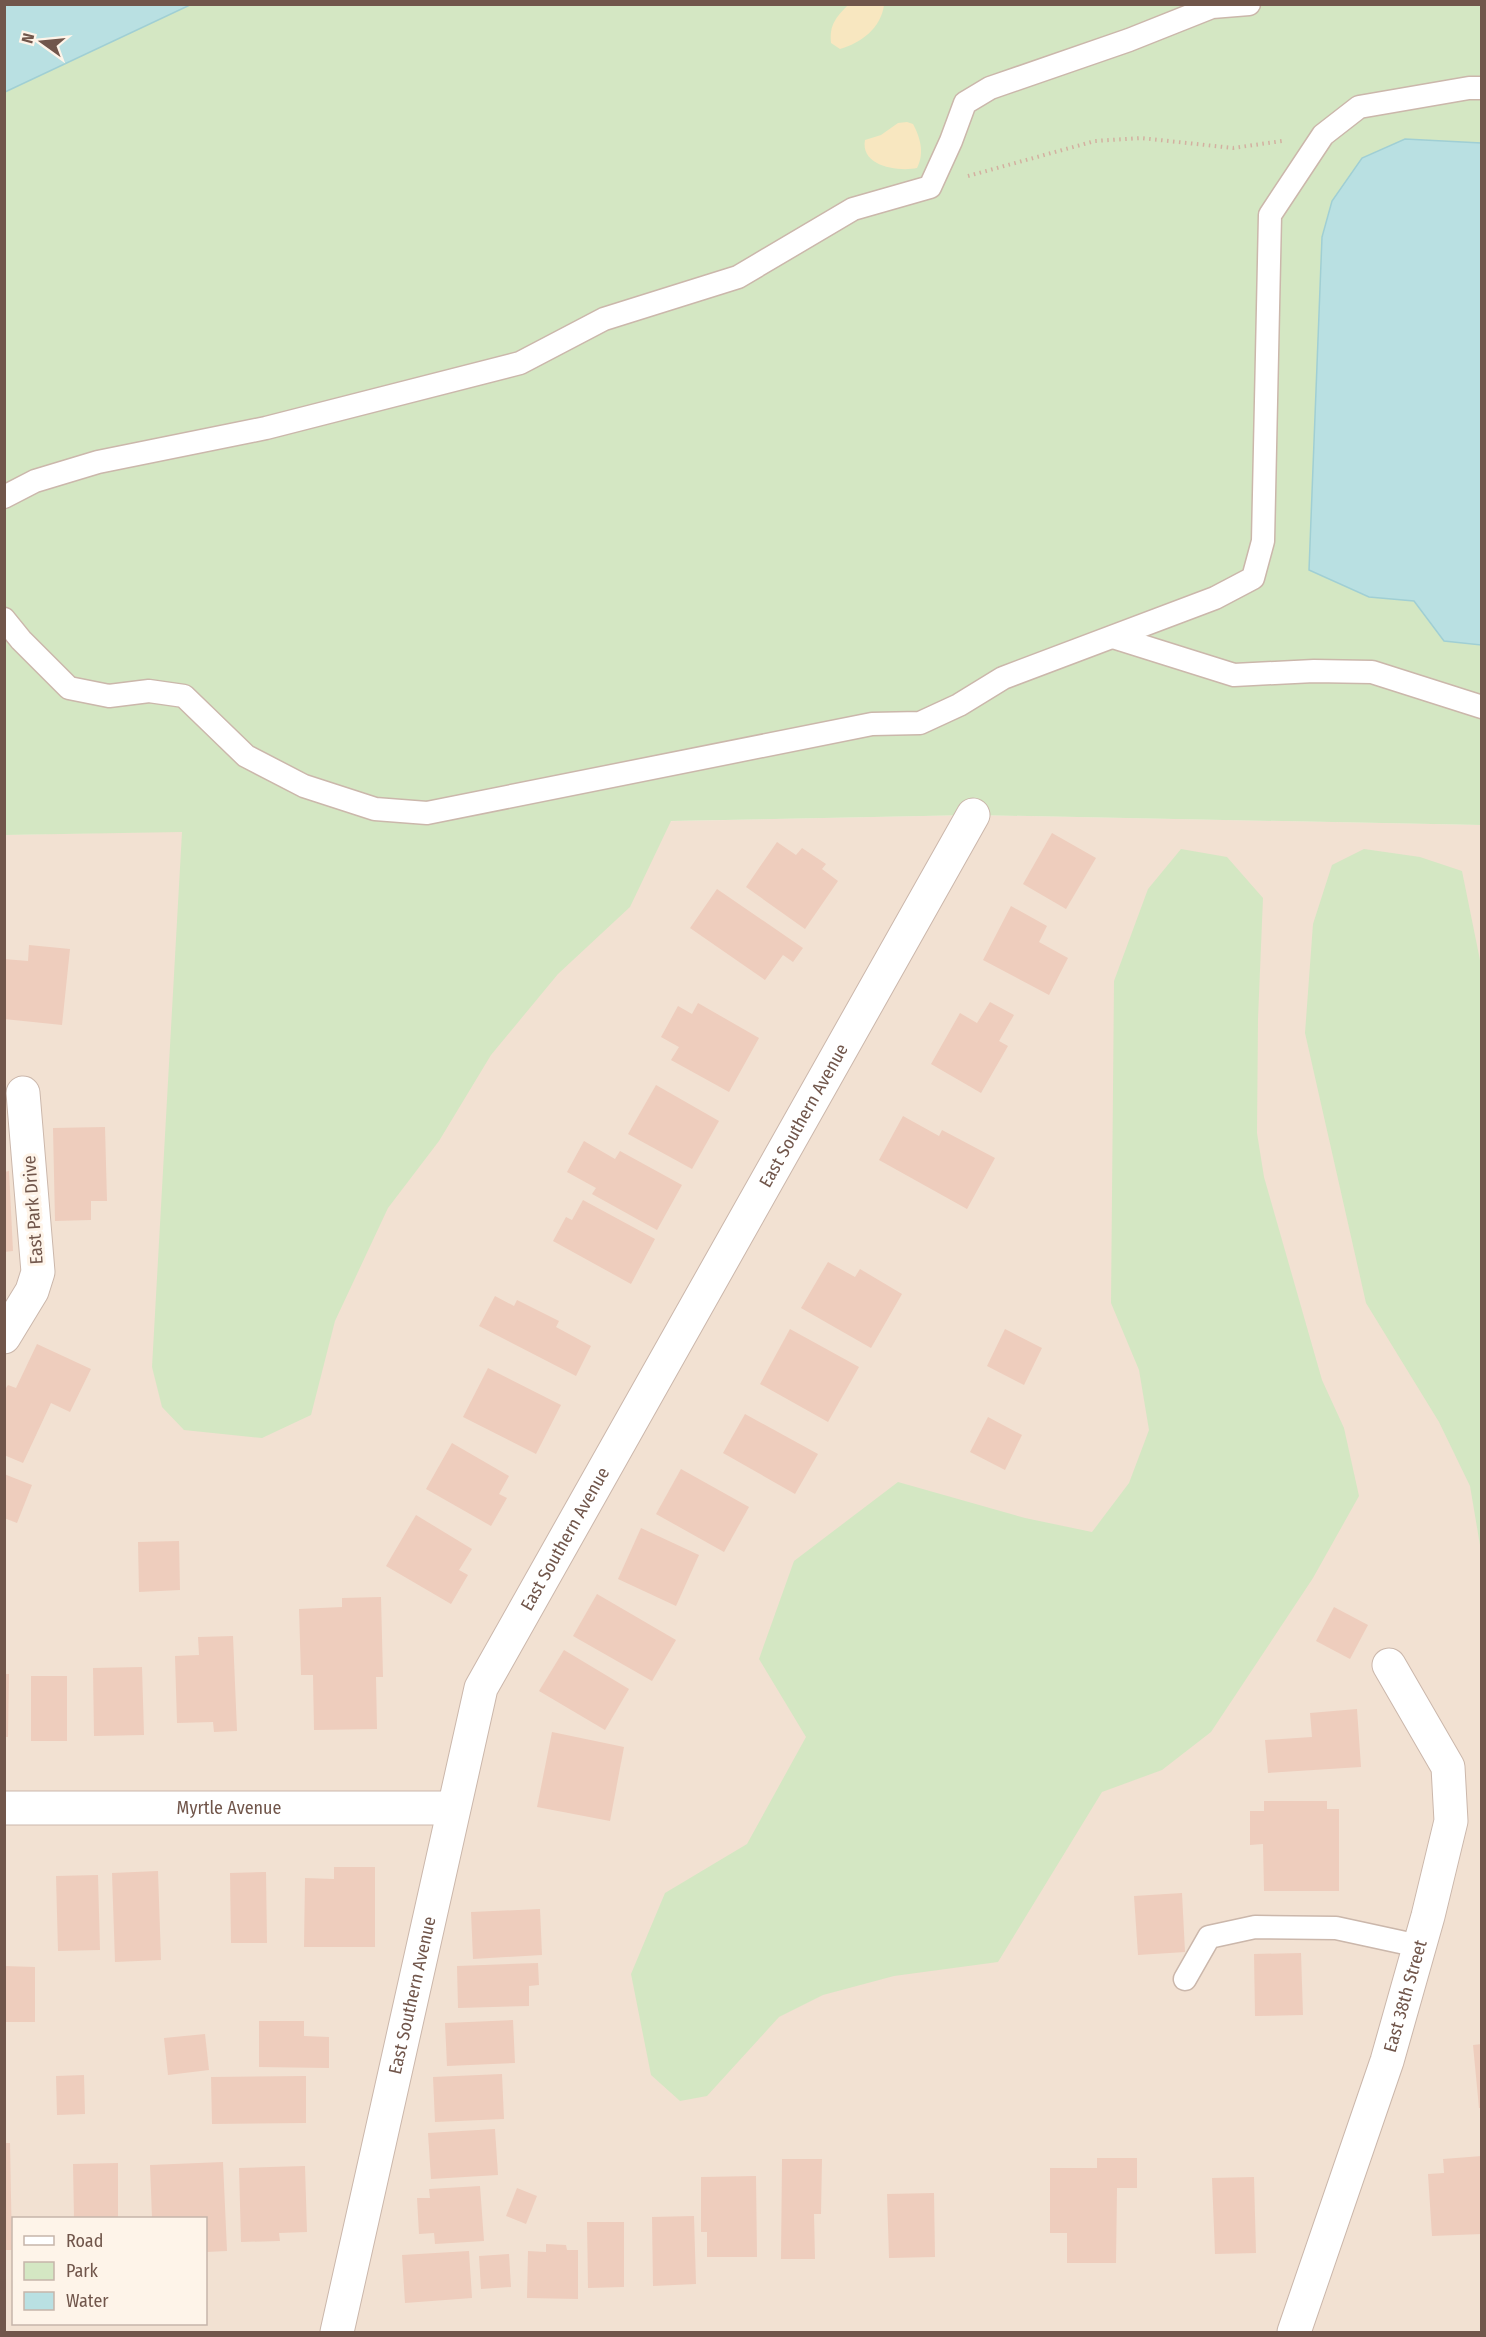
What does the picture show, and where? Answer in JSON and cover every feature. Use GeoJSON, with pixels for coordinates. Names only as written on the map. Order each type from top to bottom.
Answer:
{"type":"FeatureCollection","features":[{"type":"Feature","properties":{"kind":"street","name":"East Southern Avenue"},"geometry":{"type":"LineString","coordinates":[[337,2332],[481,1688],[973,815]]}},
{"type":"Feature","properties":{"kind":"street","name":"East Park Drive"},"geometry":{"type":"LineString","coordinates":[[7,1327],[32,1291],[38,1272],[23,1093]]}},
{"type":"Feature","properties":{"kind":"street","name":"East 38th Street"},"geometry":{"type":"LineString","coordinates":[[1294,2332],[1387,2061],[1451,1821],[1448,1767],[1389,1665]]}},
{"type":"Feature","properties":{"kind":"street","name":"Myrtle Avenue"},"geometry":{"type":"LineString","coordinates":[[4,1808],[453,1808]]}},
{"type":"Feature","properties":{"kind":"lane"},"geometry":{"type":"LineString","coordinates":[[4,497],[35,481],[98,462],[266,428],[520,363],[604,319],[738,278],[853,209],[930,187],[965,104],[990,88],[1129,40],[1212,6],[1249,4]]}},
{"type":"Feature","properties":{"kind":"lane"},"geometry":{"type":"LineString","coordinates":[[4,619],[21,640],[69,688],[109,696],[149,691],[184,696],[246,756],[304,786],[375,809],[427,813],[872,724],[920,723],[959,705],[1003,678],[1215,598],[1253,578],[1263,541],[1270,215],[1323,135],[1359,107],[1469,87],[1482,88]]}},
{"type":"Feature","properties":{"kind":"lane"},"geometry":{"type":"LineString","coordinates":[[1113,637],[1234,675],[1314,671],[1372,672],[1482,707]]}},
{"type":"Feature","properties":{"kind":"lane"},"geometry":{"type":"LineString","coordinates":[[1185,1979],[1209,1937],[1255,1927],[1336,1929],[1419,1946]]}},
{"type":"Feature","properties":{"kind":"path"},"geometry":{"type":"LineString","coordinates":[[930,187],[1095,141],[1141,138],[1233,148],[1323,135]]}},
{"type":"Feature","properties":{"kind":"shaded area"},"geometry":{"type":"Polygon","coordinates":[[[973,815],[1481,825],[1481,2332],[5,2332],[4,835],[973,815]]]}},
{"type":"Feature","properties":{"kind":"green space"},"geometry":{"type":"Polygon","coordinates":[[[190,5],[1481,5],[1481,825],[973,815],[671,821],[630,907],[558,974],[491,1055],[439,1141],[388,1208],[335,1321],[311,1415],[262,1438],[184,1430],[162,1407],[152,1367],[182,832],[5,835],[4,92],[190,5]]]}},
{"type":"Feature","properties":{"kind":"green space"},"geometry":{"type":"Polygon","coordinates":[[[1181,849],[1227,857],[1263,898],[1258,1019],[1257,1133],[1264,1177],[1322,1380],[1344,1428],[1359,1496],[1313,1578],[1211,1732],[1162,1770],[1102,1792],[998,1962],[894,1976],[823,1995],[779,2017],[707,2096],[680,2101],[651,2075],[631,1974],[665,1893],[747,1844],[806,1737],[759,1659],[794,1561],[898,1482],[1025,1518],[1092,1532],[1129,1483],[1149,1430],[1139,1370],[1111,1303],[1114,981],[1148,889],[1181,849]]]}},
{"type":"Feature","properties":{"kind":"green space"},"geometry":{"type":"Polygon","coordinates":[[[1364,849],[1420,857],[1462,871],[1482,970],[1481,1551],[1470,1486],[1439,1422],[1366,1303],[1305,1033],[1313,924],[1332,865],[1364,849]]]}},
{"type":"Feature","properties":{"kind":"sand"},"geometry":{"type":"Polygon","coordinates":[[[849,4],[884,5],[879,21],[869,33],[855,43],[840,49],[831,43],[832,26],[849,4]]]}},
{"type":"Feature","properties":{"kind":"sand"},"geometry":{"type":"Polygon","coordinates":[[[898,123],[913,124],[919,140],[921,157],[917,168],[891,168],[868,156],[865,140],[881,135],[898,123]]]}},
{"type":"Feature","properties":{"kind":"water"},"geometry":{"type":"Polygon","coordinates":[[[5,4],[190,4],[190,5],[5,92],[5,4]]]}},
{"type":"Feature","properties":{"kind":"water"},"geometry":{"type":"Polygon","coordinates":[[[1405,139],[1481,143],[1481,645],[1444,641],[1414,601],[1369,597],[1309,570],[1322,237],[1332,201],[1362,158],[1405,139]]]}},
{"type":"Feature","properties":{"kind":"building"},"geometry":{"type":"Polygon","coordinates":[[[1052,833],[1096,858],[1066,909],[1023,884],[1052,833]]]}},
{"type":"Feature","properties":{"kind":"building"},"geometry":{"type":"Polygon","coordinates":[[[777,842],[796,855],[802,848],[826,864],[822,869],[838,881],[805,929],[746,887],[777,842]]]}},
{"type":"Feature","properties":{"kind":"building"},"geometry":{"type":"Polygon","coordinates":[[[717,889],[803,948],[793,962],[783,955],[765,980],[690,928],[717,889]]]}},
{"type":"Feature","properties":{"kind":"building"},"geometry":{"type":"Polygon","coordinates":[[[1011,906],[1047,926],[1039,942],[1068,958],[1049,995],[983,960],[1011,906]]]}},
{"type":"Feature","properties":{"kind":"building"},"geometry":{"type":"Polygon","coordinates":[[[29,945],[70,949],[62,1025],[4,1019],[4,959],[28,961],[29,945]]]}},
{"type":"Feature","properties":{"kind":"building"},"geometry":{"type":"Polygon","coordinates":[[[990,1002],[1014,1015],[999,1041],[1008,1046],[981,1093],[931,1064],[960,1013],[977,1023],[990,1002]]]}},
{"type":"Feature","properties":{"kind":"building"},"geometry":{"type":"Polygon","coordinates":[[[698,1003],[759,1038],[729,1092],[671,1060],[679,1047],[661,1037],[678,1006],[692,1014],[698,1003]]]}},
{"type":"Feature","properties":{"kind":"building"},"geometry":{"type":"Polygon","coordinates":[[[656,1085],[719,1121],[692,1169],[628,1134],[656,1085]]]}},
{"type":"Feature","properties":{"kind":"building"},"geometry":{"type":"Polygon","coordinates":[[[903,1116],[939,1136],[942,1130],[995,1158],[967,1209],[879,1160],[903,1116]]]}},
{"type":"Feature","properties":{"kind":"building"},"geometry":{"type":"Polygon","coordinates":[[[105,1127],[107,1201],[91,1201],[91,1220],[55,1221],[53,1128],[105,1127]]]}},
{"type":"Feature","properties":{"kind":"building"},"geometry":{"type":"Polygon","coordinates":[[[584,1141],[615,1159],[620,1151],[682,1185],[657,1230],[592,1194],[596,1188],[567,1172],[584,1141]]]}},
{"type":"Feature","properties":{"kind":"building"},"geometry":{"type":"Polygon","coordinates":[[[9,1171],[13,1251],[4,1252],[4,1172],[9,1171]]]}},
{"type":"Feature","properties":{"kind":"building"},"geometry":{"type":"Polygon","coordinates":[[[583,1200],[655,1239],[631,1284],[553,1241],[566,1217],[572,1220],[583,1200]]]}},
{"type":"Feature","properties":{"kind":"building"},"geometry":{"type":"Polygon","coordinates":[[[828,1262],[855,1277],[860,1269],[902,1294],[871,1348],[801,1308],[828,1262]]]}},
{"type":"Feature","properties":{"kind":"building"},"geometry":{"type":"Polygon","coordinates":[[[495,1296],[514,1306],[517,1300],[559,1321],[556,1327],[591,1346],[576,1376],[479,1326],[495,1296]]]}},
{"type":"Feature","properties":{"kind":"building"},"geometry":{"type":"Polygon","coordinates":[[[790,1329],[859,1367],[828,1422],[760,1384],[790,1329]]]}},
{"type":"Feature","properties":{"kind":"building"},"geometry":{"type":"Polygon","coordinates":[[[1005,1329],[1042,1348],[1024,1385],[987,1366],[1005,1329]]]}},
{"type":"Feature","properties":{"kind":"building"},"geometry":{"type":"Polygon","coordinates":[[[37,1344],[91,1369],[70,1412],[51,1403],[23,1463],[4,1455],[4,1391],[8,1385],[16,1388],[37,1344]]]}},
{"type":"Feature","properties":{"kind":"building"},"geometry":{"type":"Polygon","coordinates":[[[488,1368],[561,1405],[536,1454],[463,1417],[488,1368]]]}},
{"type":"Feature","properties":{"kind":"building"},"geometry":{"type":"Polygon","coordinates":[[[745,1414],[818,1454],[795,1494],[723,1453],[745,1414]]]}},
{"type":"Feature","properties":{"kind":"building"},"geometry":{"type":"Polygon","coordinates":[[[988,1417],[1022,1435],[1005,1470],[970,1452],[988,1417]]]}},
{"type":"Feature","properties":{"kind":"building"},"geometry":{"type":"Polygon","coordinates":[[[452,1443],[509,1476],[499,1494],[507,1498],[491,1526],[426,1489],[452,1443]]]}},
{"type":"Feature","properties":{"kind":"building"},"geometry":{"type":"Polygon","coordinates":[[[681,1469],[749,1507],[724,1552],[656,1514],[681,1469]]]}},
{"type":"Feature","properties":{"kind":"building"},"geometry":{"type":"Polygon","coordinates":[[[4,1474],[32,1485],[17,1523],[4,1518],[4,1474]]]}},
{"type":"Feature","properties":{"kind":"building"},"geometry":{"type":"Polygon","coordinates":[[[416,1515],[472,1549],[459,1570],[468,1575],[451,1604],[386,1566],[416,1515]]]}},
{"type":"Feature","properties":{"kind":"building"},"geometry":{"type":"Polygon","coordinates":[[[641,1528],[699,1555],[676,1606],[618,1579],[641,1528]]]}},
{"type":"Feature","properties":{"kind":"building"},"geometry":{"type":"Polygon","coordinates":[[[179,1541],[180,1590],[139,1592],[138,1542],[179,1541]]]}},
{"type":"Feature","properties":{"kind":"building"},"geometry":{"type":"Polygon","coordinates":[[[597,1594],[676,1640],[652,1681],[573,1636],[597,1594]]]}},
{"type":"Feature","properties":{"kind":"building"},"geometry":{"type":"Polygon","coordinates":[[[381,1597],[383,1677],[376,1677],[377,1729],[314,1730],[313,1675],[301,1675],[299,1609],[342,1607],[342,1598],[381,1597]]]}},
{"type":"Feature","properties":{"kind":"building"},"geometry":{"type":"Polygon","coordinates":[[[1334,1607],[1368,1625],[1350,1659],[1316,1641],[1334,1607]]]}},
{"type":"Feature","properties":{"kind":"building"},"geometry":{"type":"Polygon","coordinates":[[[233,1636],[237,1731],[214,1732],[213,1722],[177,1723],[175,1656],[199,1655],[198,1637],[233,1636]]]}},
{"type":"Feature","properties":{"kind":"building"},"geometry":{"type":"Polygon","coordinates":[[[564,1650],[629,1689],[605,1730],[539,1691],[564,1650]]]}},
{"type":"Feature","properties":{"kind":"building"},"geometry":{"type":"Polygon","coordinates":[[[142,1667],[144,1735],[94,1736],[93,1668],[142,1667]]]}},
{"type":"Feature","properties":{"kind":"building"},"geometry":{"type":"Polygon","coordinates":[[[4,1674],[9,1674],[8,1737],[4,1737],[4,1674]]]}},
{"type":"Feature","properties":{"kind":"building"},"geometry":{"type":"Polygon","coordinates":[[[31,1676],[67,1676],[67,1741],[31,1741],[31,1676]]]}},
{"type":"Feature","properties":{"kind":"building"},"geometry":{"type":"Polygon","coordinates":[[[1357,1709],[1361,1767],[1268,1773],[1265,1740],[1312,1737],[1310,1713],[1357,1709]]]}},
{"type":"Feature","properties":{"kind":"building"},"geometry":{"type":"Polygon","coordinates":[[[552,1732],[624,1747],[610,1821],[537,1807],[552,1732]]]}},
{"type":"Feature","properties":{"kind":"building"},"geometry":{"type":"Polygon","coordinates":[[[1264,1801],[1327,1801],[1327,1809],[1339,1809],[1339,1891],[1264,1891],[1263,1844],[1250,1845],[1250,1811],[1264,1811],[1264,1801]]]}},
{"type":"Feature","properties":{"kind":"building"},"geometry":{"type":"Polygon","coordinates":[[[334,1867],[375,1867],[375,1947],[304,1947],[305,1878],[334,1879],[334,1867]]]}},
{"type":"Feature","properties":{"kind":"building"},"geometry":{"type":"Polygon","coordinates":[[[158,1871],[161,1960],[115,1962],[112,1873],[158,1871]]]}},
{"type":"Feature","properties":{"kind":"building"},"geometry":{"type":"Polygon","coordinates":[[[266,1872],[267,1943],[231,1943],[230,1873],[266,1872]]]}},
{"type":"Feature","properties":{"kind":"building"},"geometry":{"type":"Polygon","coordinates":[[[98,1875],[100,1950],[58,1951],[56,1876],[98,1875]]]}},
{"type":"Feature","properties":{"kind":"building"},"geometry":{"type":"Polygon","coordinates":[[[1182,1893],[1185,1952],[1138,1955],[1134,1896],[1182,1893]]]}},
{"type":"Feature","properties":{"kind":"building"},"geometry":{"type":"Polygon","coordinates":[[[540,1909],[542,1955],[473,1959],[471,1912],[540,1909]]]}},
{"type":"Feature","properties":{"kind":"building"},"geometry":{"type":"Polygon","coordinates":[[[1301,1953],[1303,2015],[1255,2016],[1254,1954],[1301,1953]]]}},
{"type":"Feature","properties":{"kind":"building"},"geometry":{"type":"Polygon","coordinates":[[[538,1963],[539,1985],[529,1986],[529,2006],[458,2008],[457,1966],[538,1963]]]}},
{"type":"Feature","properties":{"kind":"building"},"geometry":{"type":"Polygon","coordinates":[[[4,1966],[35,1967],[35,2022],[4,2022],[4,1966]]]}},
{"type":"Feature","properties":{"kind":"building"},"geometry":{"type":"Polygon","coordinates":[[[513,2020],[515,2063],[447,2066],[445,2023],[513,2020]]]}},
{"type":"Feature","properties":{"kind":"building"},"geometry":{"type":"Polygon","coordinates":[[[259,2021],[304,2021],[304,2036],[329,2037],[329,2068],[259,2067],[259,2021]]]}},
{"type":"Feature","properties":{"kind":"building"},"geometry":{"type":"Polygon","coordinates":[[[205,2034],[209,2070],[168,2075],[164,2038],[205,2034]]]}},
{"type":"Feature","properties":{"kind":"building"},"geometry":{"type":"Polygon","coordinates":[[[1482,2044],[1482,2108],[1479,2108],[1473,2045],[1482,2044]]]}},
{"type":"Feature","properties":{"kind":"building"},"geometry":{"type":"Polygon","coordinates":[[[502,2074],[504,2119],[435,2122],[433,2077],[502,2074]]]}},
{"type":"Feature","properties":{"kind":"building"},"geometry":{"type":"Polygon","coordinates":[[[84,2075],[85,2114],[57,2115],[56,2076],[84,2075]]]}},
{"type":"Feature","properties":{"kind":"building"},"geometry":{"type":"Polygon","coordinates":[[[306,2076],[306,2123],[212,2124],[211,2077],[306,2076]]]}},
{"type":"Feature","properties":{"kind":"building"},"geometry":{"type":"Polygon","coordinates":[[[495,2129],[498,2175],[431,2179],[428,2133],[495,2129]]]}},
{"type":"Feature","properties":{"kind":"building"},"geometry":{"type":"Polygon","coordinates":[[[4,2143],[10,2143],[12,2250],[4,2250],[4,2143]]]}},
{"type":"Feature","properties":{"kind":"building"},"geometry":{"type":"Polygon","coordinates":[[[1482,2156],[1482,2234],[1432,2236],[1428,2174],[1444,2173],[1443,2159],[1482,2156]]]}},
{"type":"Feature","properties":{"kind":"building"},"geometry":{"type":"Polygon","coordinates":[[[1097,2158],[1137,2158],[1137,2188],[1117,2188],[1116,2263],[1067,2263],[1067,2233],[1050,2233],[1050,2168],[1097,2168],[1097,2158]]]}},
{"type":"Feature","properties":{"kind":"building"},"geometry":{"type":"Polygon","coordinates":[[[782,2159],[822,2159],[821,2214],[814,2214],[815,2259],[781,2259],[782,2159]]]}},
{"type":"Feature","properties":{"kind":"building"},"geometry":{"type":"Polygon","coordinates":[[[223,2162],[227,2251],[207,2252],[207,2217],[152,2217],[150,2165],[223,2162]]]}},
{"type":"Feature","properties":{"kind":"building"},"geometry":{"type":"Polygon","coordinates":[[[118,2163],[118,2217],[74,2217],[73,2164],[118,2163]]]}},
{"type":"Feature","properties":{"kind":"building"},"geometry":{"type":"Polygon","coordinates":[[[305,2166],[307,2232],[279,2233],[280,2241],[241,2242],[239,2168],[305,2166]]]}},
{"type":"Feature","properties":{"kind":"building"},"geometry":{"type":"Polygon","coordinates":[[[756,2176],[757,2257],[707,2257],[707,2232],[701,2232],[701,2177],[756,2176]]]}},
{"type":"Feature","properties":{"kind":"building"},"geometry":{"type":"Polygon","coordinates":[[[1254,2177],[1256,2253],[1215,2254],[1212,2178],[1254,2177]]]}},
{"type":"Feature","properties":{"kind":"building"},"geometry":{"type":"Polygon","coordinates":[[[480,2186],[484,2241],[435,2244],[434,2233],[419,2234],[417,2198],[430,2198],[429,2189],[480,2186]]]}},
{"type":"Feature","properties":{"kind":"building"},"geometry":{"type":"Polygon","coordinates":[[[517,2188],[537,2196],[526,2224],[506,2216],[517,2188]]]}},
{"type":"Feature","properties":{"kind":"building"},"geometry":{"type":"Polygon","coordinates":[[[934,2193],[935,2257],[889,2258],[887,2194],[934,2193]]]}},
{"type":"Feature","properties":{"kind":"building"},"geometry":{"type":"Polygon","coordinates":[[[694,2216],[696,2284],[653,2286],[652,2217],[694,2216]]]}},
{"type":"Feature","properties":{"kind":"building"},"geometry":{"type":"Polygon","coordinates":[[[587,2222],[624,2222],[624,2287],[588,2288],[587,2222]]]}},
{"type":"Feature","properties":{"kind":"building"},"geometry":{"type":"Polygon","coordinates":[[[546,2244],[566,2245],[567,2250],[578,2250],[578,2299],[527,2298],[528,2251],[546,2252],[546,2244]]]}},
{"type":"Feature","properties":{"kind":"building"},"geometry":{"type":"Polygon","coordinates":[[[469,2251],[472,2298],[405,2303],[402,2255],[469,2251]]]}},
{"type":"Feature","properties":{"kind":"building"},"geometry":{"type":"Polygon","coordinates":[[[509,2254],[511,2287],[481,2289],[479,2256],[509,2254]]]}}]}
